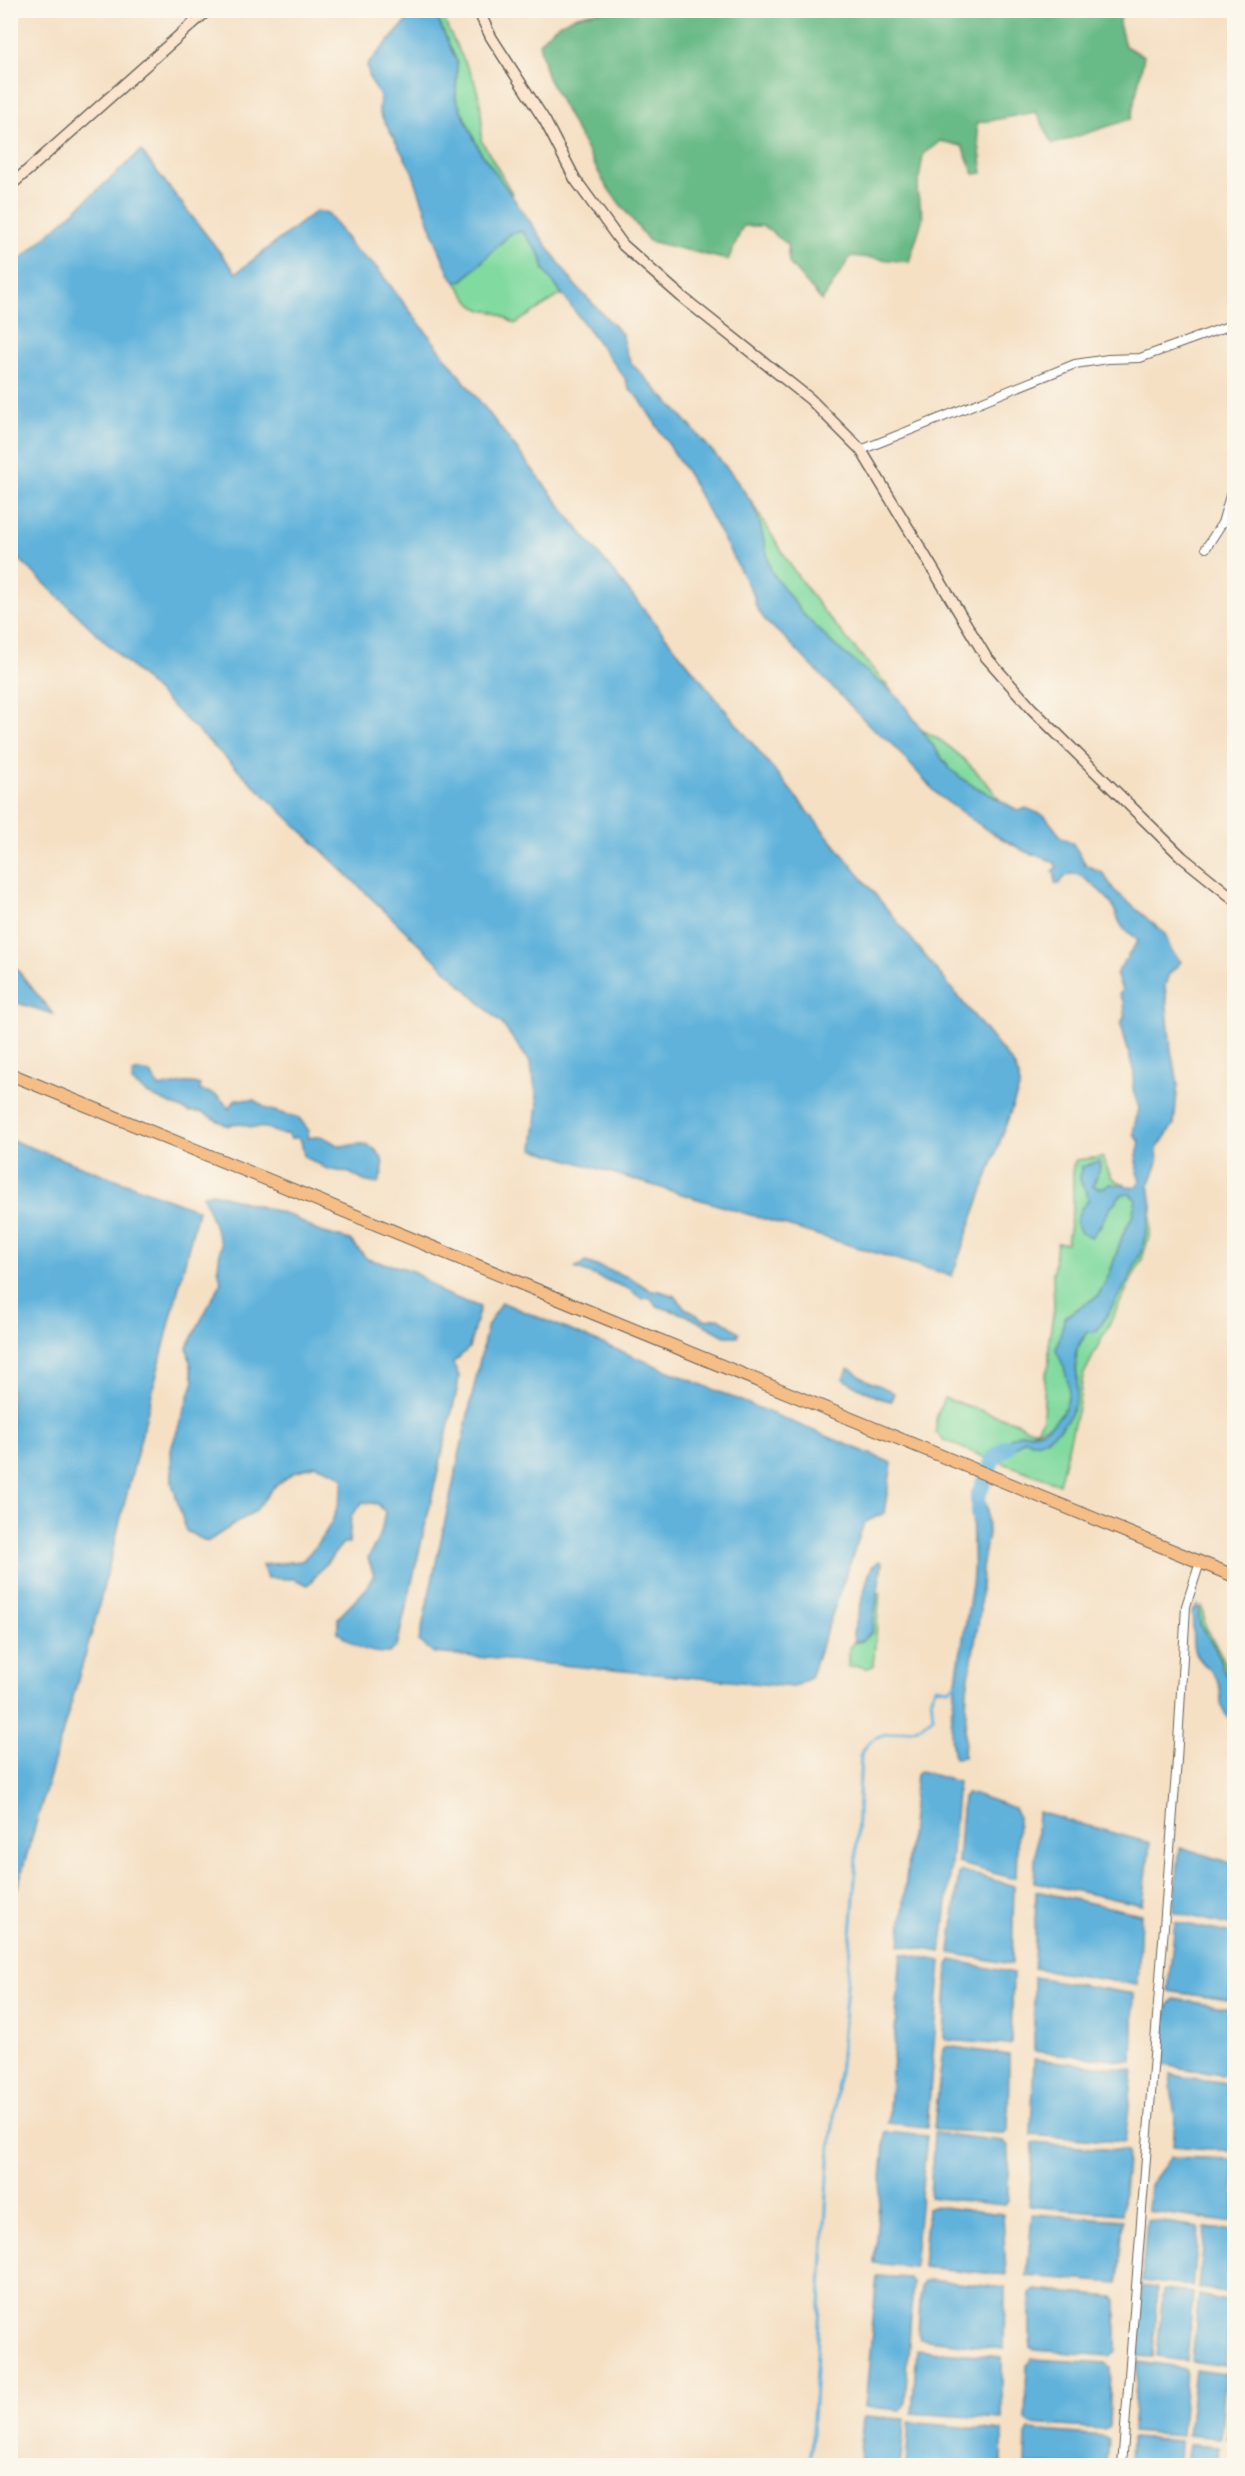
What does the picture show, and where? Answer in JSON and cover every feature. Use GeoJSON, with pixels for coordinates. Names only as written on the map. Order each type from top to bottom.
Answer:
{"type":"FeatureCollection","features":[{"type":"Feature","properties":{"kind":"main road"},"geometry":{"type":"LineString","coordinates":[[10,186],[208,10]]}},
{"type":"Feature","properties":{"kind":"main road"},"geometry":{"type":"LineString","coordinates":[[478,10],[491,37],[544,121],[575,179],[599,215],[624,245],[682,297],[810,399],[861,450],[986,657],[1032,709],[1182,857],[1234,899]]}},
{"type":"Feature","properties":{"kind":"main road"},"geometry":{"type":"LineString","coordinates":[[10,1074],[1234,1576]]}},
{"type":"Feature","properties":{"kind":"street"},"geometry":{"type":"LineString","coordinates":[[861,450],[1074,364],[1140,357],[1234,324]]}},
{"type":"Feature","properties":{"kind":"street"},"geometry":{"type":"LineString","coordinates":[[1206,548],[1222,523],[1234,482]]}},
{"type":"Feature","properties":{"kind":"street"},"geometry":{"type":"LineString","coordinates":[[1122,2466],[1176,1770],[1186,1606],[1200,1562]]}},
{"type":"Feature","properties":{"kind":"green space"},"geometry":{"type":"Polygon","coordinates":[[[434,11],[442,11],[448,29],[474,80],[480,101],[481,140],[512,193],[510,195],[480,151],[456,99],[457,62],[434,11]]]}},
{"type":"Feature","properties":{"kind":"green space"},"geometry":{"type":"Polygon","coordinates":[[[606,11],[1123,11],[1119,23],[1125,46],[1144,56],[1131,119],[1053,144],[1036,112],[976,123],[983,173],[974,174],[962,146],[940,141],[923,155],[917,192],[923,217],[909,262],[851,256],[822,301],[789,263],[787,244],[763,226],[743,226],[728,260],[649,241],[606,186],[547,76],[539,43],[554,28],[569,19],[606,11]]]}},
{"type":"Feature","properties":{"kind":"green space"},"geometry":{"type":"Polygon","coordinates":[[[522,231],[541,256],[544,270],[562,294],[515,324],[496,313],[475,307],[456,282],[463,280],[510,234],[522,231]]]}},
{"type":"Feature","properties":{"kind":"green space"},"geometry":{"type":"Polygon","coordinates":[[[751,501],[794,571],[824,612],[896,696],[834,645],[803,614],[770,571],[759,520],[751,501]]]}},
{"type":"Feature","properties":{"kind":"green space"},"geometry":{"type":"Polygon","coordinates":[[[921,730],[954,750],[985,781],[1000,800],[965,781],[949,768],[921,730]]]}},
{"type":"Feature","properties":{"kind":"green space"},"geometry":{"type":"Polygon","coordinates":[[[1102,1157],[1114,1180],[1125,1184],[1126,1187],[1111,1184],[1101,1188],[1093,1186],[1100,1167],[1082,1167],[1080,1180],[1087,1191],[1088,1201],[1080,1210],[1100,1227],[1106,1212],[1122,1194],[1130,1194],[1136,1200],[1132,1217],[1123,1234],[1110,1273],[1098,1296],[1064,1317],[1062,1358],[1069,1382],[1069,1394],[1064,1410],[1056,1420],[1045,1427],[1008,1440],[997,1447],[988,1459],[944,1440],[936,1433],[936,1419],[944,1398],[1016,1422],[1026,1428],[1037,1429],[1043,1418],[1045,1376],[1049,1364],[1049,1339],[1054,1310],[1053,1274],[1057,1243],[1067,1243],[1073,1205],[1073,1166],[1076,1160],[1102,1157]]]}},
{"type":"Feature","properties":{"kind":"green space"},"geometry":{"type":"Polygon","coordinates":[[[1152,1206],[1150,1233],[1142,1259],[1083,1376],[1078,1408],[1059,1484],[998,1461],[1025,1439],[1031,1443],[1040,1442],[1062,1427],[1077,1379],[1077,1348],[1142,1249],[1152,1206]]]}},
{"type":"Feature","properties":{"kind":"green space"},"geometry":{"type":"Polygon","coordinates":[[[876,1590],[880,1593],[873,1666],[848,1667],[848,1652],[853,1643],[862,1641],[872,1632],[876,1590]]]}},
{"type":"Feature","properties":{"kind":"green space"},"geometry":{"type":"Polygon","coordinates":[[[1202,1606],[1205,1625],[1234,1677],[1234,1694],[1216,1649],[1200,1623],[1199,1612],[1202,1606]]]}},
{"type":"Feature","properties":{"kind":"water"},"geometry":{"type":"Polygon","coordinates":[[[409,11],[434,11],[457,62],[456,99],[480,151],[574,284],[622,334],[631,363],[679,413],[732,474],[751,501],[759,520],[771,571],[803,614],[834,645],[899,698],[949,768],[965,781],[1019,811],[1026,808],[1045,816],[1062,838],[1072,842],[1086,865],[1103,873],[1114,890],[1165,934],[1171,950],[1181,962],[1169,974],[1165,985],[1171,1051],[1178,1083],[1174,1124],[1157,1149],[1158,1163],[1149,1185],[1152,1206],[1142,1249],[1128,1281],[1097,1331],[1087,1332],[1077,1348],[1076,1396],[1067,1420],[1043,1440],[1033,1442],[1025,1439],[996,1464],[988,1459],[1002,1443],[1022,1433],[1044,1429],[1063,1412],[1068,1395],[1067,1377],[1056,1350],[1065,1317],[1098,1296],[1110,1273],[1123,1234],[1132,1217],[1136,1200],[1130,1194],[1122,1194],[1091,1237],[1081,1233],[1076,1223],[1080,1210],[1088,1201],[1087,1191],[1080,1180],[1082,1167],[1099,1161],[1100,1167],[1093,1186],[1101,1188],[1111,1184],[1136,1187],[1140,1182],[1136,1161],[1140,1142],[1134,1135],[1139,1108],[1133,1090],[1134,1073],[1121,1024],[1125,1014],[1124,1002],[1119,995],[1122,990],[1116,974],[1138,941],[1122,926],[1108,900],[1088,881],[1078,875],[1069,874],[1059,884],[1055,883],[1055,874],[1052,872],[1057,866],[1052,861],[1026,852],[990,832],[939,796],[890,742],[871,727],[784,637],[767,623],[756,607],[754,596],[689,476],[639,398],[629,389],[625,378],[544,270],[541,256],[522,231],[510,234],[463,280],[456,282],[449,273],[437,244],[412,171],[379,112],[380,96],[370,79],[367,65],[407,21],[409,11]]]}},
{"type":"Feature","properties":{"kind":"water"},"geometry":{"type":"Polygon","coordinates":[[[141,151],[236,273],[316,211],[328,213],[353,248],[376,267],[580,531],[1013,1064],[1019,1077],[1019,1088],[952,1276],[533,1149],[538,1103],[530,1062],[502,1024],[11,551],[11,268],[141,151]]]}},
{"type":"Feature","properties":{"kind":"water"},"geometry":{"type":"Polygon","coordinates":[[[11,962],[53,1014],[11,1001],[11,962]]]}},
{"type":"Feature","properties":{"kind":"water"},"geometry":{"type":"Polygon","coordinates":[[[139,1071],[150,1073],[159,1087],[185,1083],[200,1085],[200,1091],[216,1096],[229,1109],[236,1099],[254,1100],[267,1109],[299,1118],[309,1131],[307,1137],[323,1137],[341,1146],[362,1144],[369,1146],[382,1159],[380,1178],[377,1184],[364,1181],[350,1173],[327,1169],[304,1156],[301,1140],[296,1137],[291,1139],[288,1134],[237,1124],[228,1126],[201,1112],[189,1112],[148,1094],[132,1082],[133,1073],[139,1071]]]}},
{"type":"Feature","properties":{"kind":"water"},"geometry":{"type":"Polygon","coordinates":[[[11,1140],[198,1210],[94,1625],[11,1909],[11,1140]]]}},
{"type":"Feature","properties":{"kind":"water"},"geometry":{"type":"Polygon","coordinates":[[[213,1193],[290,1215],[317,1231],[350,1240],[367,1259],[411,1270],[443,1293],[480,1307],[469,1348],[453,1363],[459,1376],[457,1390],[397,1646],[389,1653],[361,1648],[349,1642],[338,1632],[338,1618],[365,1590],[374,1575],[368,1558],[381,1533],[385,1512],[378,1504],[363,1502],[351,1516],[349,1543],[343,1543],[308,1585],[294,1579],[267,1578],[262,1565],[302,1561],[319,1542],[335,1514],[342,1492],[344,1479],[335,1472],[315,1465],[293,1473],[273,1488],[255,1511],[207,1542],[186,1531],[172,1483],[171,1449],[194,1381],[187,1347],[221,1282],[218,1267],[221,1244],[203,1195],[213,1193]]]}},
{"type":"Feature","properties":{"kind":"water"},"geometry":{"type":"Polygon","coordinates":[[[586,1262],[631,1278],[651,1291],[660,1291],[675,1296],[685,1308],[705,1320],[719,1318],[739,1332],[738,1336],[725,1336],[686,1315],[657,1306],[650,1297],[642,1299],[629,1289],[575,1268],[586,1262]]]}},
{"type":"Feature","properties":{"kind":"water"},"geometry":{"type":"Polygon","coordinates":[[[501,1302],[892,1463],[884,1513],[864,1523],[810,1678],[793,1687],[434,1653],[419,1641],[487,1327],[501,1302]]]}},
{"type":"Feature","properties":{"kind":"water"},"geometry":{"type":"Polygon","coordinates":[[[848,1369],[863,1379],[894,1393],[891,1401],[879,1398],[847,1381],[843,1378],[848,1369]]]}},
{"type":"Feature","properties":{"kind":"water"},"geometry":{"type":"Polygon","coordinates":[[[976,1493],[983,1494],[987,1509],[988,1533],[982,1569],[980,1612],[967,1689],[964,1757],[955,1758],[951,1722],[973,1575],[973,1511],[976,1493]]]}},
{"type":"Feature","properties":{"kind":"water"},"geometry":{"type":"Polygon","coordinates":[[[879,1561],[882,1563],[872,1631],[862,1641],[854,1641],[853,1633],[869,1574],[872,1567],[879,1561]]]}},
{"type":"Feature","properties":{"kind":"water"},"geometry":{"type":"Polygon","coordinates":[[[1198,1605],[1200,1625],[1215,1648],[1223,1670],[1233,1687],[1234,1721],[1224,1712],[1217,1679],[1194,1650],[1192,1612],[1198,1605]]]}},
{"type":"Feature","properties":{"kind":"water"},"geometry":{"type":"Polygon","coordinates":[[[920,1771],[958,1782],[941,1952],[900,1945],[916,1774],[920,1771]]]}},
{"type":"Feature","properties":{"kind":"water"},"geometry":{"type":"Polygon","coordinates":[[[966,1794],[977,1795],[1014,1808],[1018,1817],[1016,1877],[1011,1878],[958,1863],[963,1797],[966,1794]]]}},
{"type":"Feature","properties":{"kind":"water"},"geometry":{"type":"Polygon","coordinates":[[[1038,1812],[1150,1843],[1143,1905],[1034,1882],[1038,1812]]]}},
{"type":"Feature","properties":{"kind":"water"},"geometry":{"type":"Polygon","coordinates":[[[1180,1847],[1234,1864],[1234,1926],[1173,1912],[1180,1847]]]}},
{"type":"Feature","properties":{"kind":"water"},"geometry":{"type":"Polygon","coordinates":[[[962,1871],[1014,1886],[1012,1964],[950,1953],[959,1873],[962,1871]]]}},
{"type":"Feature","properties":{"kind":"water"},"geometry":{"type":"Polygon","coordinates":[[[1036,1891],[1141,1914],[1138,1985],[1034,1968],[1036,1891]]]}},
{"type":"Feature","properties":{"kind":"water"},"geometry":{"type":"Polygon","coordinates":[[[1175,1922],[1234,1934],[1234,2001],[1168,1991],[1175,1922]]]}},
{"type":"Feature","properties":{"kind":"water"},"geometry":{"type":"Polygon","coordinates":[[[901,1953],[941,1961],[927,2127],[888,2123],[901,1953]]]}},
{"type":"Feature","properties":{"kind":"water"},"geometry":{"type":"Polygon","coordinates":[[[951,1960],[1013,1973],[1011,2044],[946,2040],[944,2037],[948,1965],[951,1960]]]}},
{"type":"Feature","properties":{"kind":"water"},"geometry":{"type":"Polygon","coordinates":[[[1034,1977],[1134,1994],[1132,2062],[1034,2051],[1034,1977]]]}},
{"type":"Feature","properties":{"kind":"water"},"geometry":{"type":"Polygon","coordinates":[[[1174,1999],[1234,2009],[1234,2077],[1164,2065],[1162,2054],[1167,2007],[1174,1999]]]}},
{"type":"Feature","properties":{"kind":"water"},"geometry":{"type":"Polygon","coordinates":[[[946,2046],[1009,2055],[1008,2130],[1004,2133],[936,2130],[934,2128],[943,2048],[946,2046]]]}},
{"type":"Feature","properties":{"kind":"water"},"geometry":{"type":"Polygon","coordinates":[[[1034,2059],[1133,2070],[1125,2142],[1031,2135],[1034,2059]]]}},
{"type":"Feature","properties":{"kind":"water"},"geometry":{"type":"Polygon","coordinates":[[[1170,2075],[1234,2084],[1234,2151],[1173,2146],[1175,2119],[1170,2075]]]}},
{"type":"Feature","properties":{"kind":"water"},"geometry":{"type":"Polygon","coordinates":[[[885,2132],[927,2136],[914,2267],[874,2263],[885,2132]]]}},
{"type":"Feature","properties":{"kind":"water"},"geometry":{"type":"Polygon","coordinates":[[[934,2133],[1003,2141],[1008,2146],[1008,2201],[1004,2205],[930,2197],[934,2133]]]}},
{"type":"Feature","properties":{"kind":"water"},"geometry":{"type":"Polygon","coordinates":[[[1033,2143],[1128,2151],[1122,2214],[1029,2206],[1033,2143]]]}},
{"type":"Feature","properties":{"kind":"water"},"geometry":{"type":"Polygon","coordinates":[[[1171,2157],[1234,2159],[1234,2223],[1148,2211],[1150,2185],[1171,2157]]]}},
{"type":"Feature","properties":{"kind":"water"},"geometry":{"type":"Polygon","coordinates":[[[933,2206],[1003,2214],[1006,2275],[923,2267],[928,2208],[933,2206]]]}},
{"type":"Feature","properties":{"kind":"water"},"geometry":{"type":"Polygon","coordinates":[[[1032,2214],[1123,2220],[1118,2283],[1027,2276],[1032,2214]]]}},
{"type":"Feature","properties":{"kind":"water"},"geometry":{"type":"Polygon","coordinates":[[[1147,2220],[1199,2227],[1193,2286],[1142,2281],[1147,2220]]]}},
{"type":"Feature","properties":{"kind":"water"},"geometry":{"type":"Polygon","coordinates":[[[1205,2228],[1234,2231],[1233,2293],[1199,2288],[1205,2228]]]}},
{"type":"Feature","properties":{"kind":"water"},"geometry":{"type":"Polygon","coordinates":[[[877,2276],[909,2278],[913,2282],[905,2404],[901,2410],[865,2407],[877,2276]]]}},
{"type":"Feature","properties":{"kind":"water"},"geometry":{"type":"Polygon","coordinates":[[[924,2281],[1005,2288],[1004,2349],[920,2339],[918,2333],[921,2286],[924,2281]]]}},
{"type":"Feature","properties":{"kind":"water"},"geometry":{"type":"Polygon","coordinates":[[[1142,2286],[1157,2288],[1153,2357],[1137,2356],[1142,2286]]]}},
{"type":"Feature","properties":{"kind":"water"},"geometry":{"type":"Polygon","coordinates":[[[1035,2290],[1113,2297],[1116,2300],[1116,2351],[1110,2356],[1035,2350],[1030,2347],[1030,2293],[1035,2290]]]}},
{"type":"Feature","properties":{"kind":"water"},"geometry":{"type":"Polygon","coordinates":[[[1163,2290],[1193,2293],[1187,2361],[1157,2357],[1163,2290]]]}},
{"type":"Feature","properties":{"kind":"water"},"geometry":{"type":"Polygon","coordinates":[[[1199,2295],[1231,2302],[1225,2366],[1192,2361],[1199,2295]]]}},
{"type":"Feature","properties":{"kind":"water"},"geometry":{"type":"Polygon","coordinates":[[[917,2350],[1002,2357],[1002,2419],[912,2413],[917,2350]]]}},
{"type":"Feature","properties":{"kind":"water"},"geometry":{"type":"Polygon","coordinates":[[[1234,2354],[1234,2438],[1227,2438],[1234,2354]]]}},
{"type":"Feature","properties":{"kind":"water"},"geometry":{"type":"Polygon","coordinates":[[[1031,2359],[1106,2363],[1111,2368],[1109,2426],[1104,2429],[1031,2424],[1025,2419],[1027,2365],[1031,2359]]]}},
{"type":"Feature","properties":{"kind":"water"},"geometry":{"type":"Polygon","coordinates":[[[1138,2362],[1186,2369],[1182,2436],[1132,2432],[1138,2362]]]}},
{"type":"Feature","properties":{"kind":"water"},"geometry":{"type":"Polygon","coordinates":[[[1195,2370],[1225,2374],[1221,2438],[1188,2435],[1195,2370]]]}},
{"type":"Feature","properties":{"kind":"water"},"geometry":{"type":"Polygon","coordinates":[[[863,2417],[905,2419],[900,2465],[859,2465],[863,2417]]]}},
{"type":"Feature","properties":{"kind":"water"},"geometry":{"type":"Polygon","coordinates":[[[909,2422],[1002,2431],[1002,2465],[906,2465],[909,2422]]]}},
{"type":"Feature","properties":{"kind":"water"},"geometry":{"type":"Polygon","coordinates":[[[1029,2430],[1104,2436],[1108,2439],[1106,2465],[1025,2465],[1026,2435],[1029,2430]]]}},
{"type":"Feature","properties":{"kind":"water"},"geometry":{"type":"Polygon","coordinates":[[[1131,2438],[1180,2441],[1179,2465],[1130,2465],[1131,2438]]]}},
{"type":"Feature","properties":{"kind":"water"},"geometry":{"type":"Polygon","coordinates":[[[1189,2444],[1219,2446],[1217,2465],[1186,2465],[1189,2444]]]}},
{"type":"Feature","properties":{"kind":"waterway"},"geometry":{"type":"LineString","coordinates":[[978,1514],[978,1496],[994,1457],[1007,1447]]}},
{"type":"Feature","properties":{"kind":"waterway"},"geometry":{"type":"LineString","coordinates":[[810,2466],[829,2161],[842,2045],[854,1897],[861,1754],[876,1738],[924,1724],[933,1717],[931,1696],[936,1687],[948,1689],[959,1682]]}}]}
